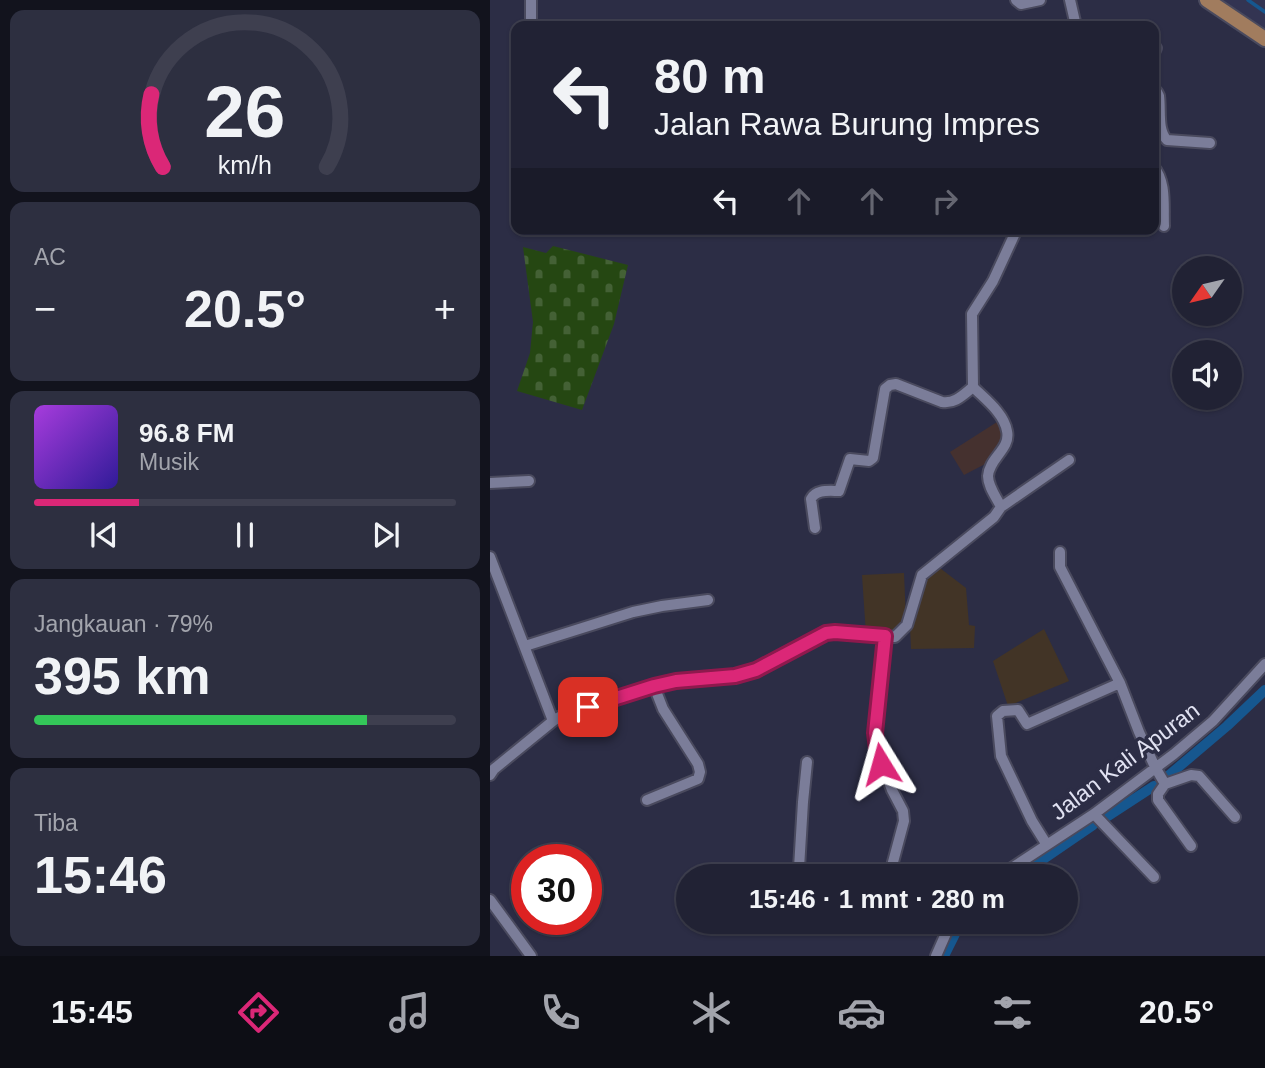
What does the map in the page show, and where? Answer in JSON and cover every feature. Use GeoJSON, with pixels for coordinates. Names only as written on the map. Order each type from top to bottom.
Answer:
{"type":"FeatureCollection","features":[{"type":"Feature","properties":{"kind":"main road"},"geometry":{"type":"LineString","coordinates":[[1207,0],[1265,39]]}},
{"type":"Feature","properties":{"kind":"street"},"geometry":{"type":"LineString","coordinates":[[531,0],[531,21]]}},
{"type":"Feature","properties":{"kind":"street"},"geometry":{"type":"LineString","coordinates":[[1016,0],[1021,4],[1040,0]]}},
{"type":"Feature","properties":{"kind":"street"},"geometry":{"type":"LineString","coordinates":[[1070,0],[1075,21]]}},
{"type":"Feature","properties":{"kind":"street"},"geometry":{"type":"LineString","coordinates":[[1159,96],[1163,137],[1167,140],[1210,143]]}},
{"type":"Feature","properties":{"kind":"street"},"geometry":{"type":"LineString","coordinates":[[1159,173],[1163,183],[1164,226]]}},
{"type":"Feature","properties":{"kind":"street"},"geometry":{"type":"LineString","coordinates":[[1002,507],[988,477],[992,464],[1007,444],[1007,431],[1000,415],[973,387],[972,314],[993,281],[1014,235]]}},
{"type":"Feature","properties":{"kind":"street"},"geometry":{"type":"LineString","coordinates":[[815,528],[811,499],[813,495],[839,491],[850,458],[869,461],[873,458],[885,389],[896,384],[949,403],[973,387]]}},
{"type":"Feature","properties":{"kind":"street"},"geometry":{"type":"LineString","coordinates":[[490,775],[494,769],[566,713],[676,681],[735,676],[756,670],[826,633],[895,637],[907,625],[922,575],[926,570],[994,517],[1002,507],[1069,460]]}},
{"type":"Feature","properties":{"kind":"street"},"geometry":{"type":"LineString","coordinates":[[490,483],[529,481]]}},
{"type":"Feature","properties":{"kind":"street"},"geometry":{"type":"LineString","coordinates":[[1060,552],[1060,567],[1121,683],[1139,732],[1165,785]]}},
{"type":"Feature","properties":{"kind":"street"},"geometry":{"type":"LineString","coordinates":[[490,556],[553,722]]}},
{"type":"Feature","properties":{"kind":"street"},"geometry":{"type":"LineString","coordinates":[[525,646],[633,612],[708,600]]}},
{"type":"Feature","properties":{"kind":"street"},"geometry":{"type":"LineString","coordinates":[[885,636],[875,733],[877,749],[903,811],[904,821],[892,864]]}},
{"type":"Feature","properties":{"kind":"street","name":"Jalan Kali Apuran"},"geometry":{"type":"LineString","coordinates":[[1018,864],[1094,814],[1174,754],[1213,722],[1265,664]]}},
{"type":"Feature","properties":{"kind":"street"},"geometry":{"type":"LineString","coordinates":[[1047,845],[1031,821],[1001,756],[997,716],[1003,711],[1018,709],[1027,724],[1121,683]]}},
{"type":"Feature","properties":{"kind":"street"},"geometry":{"type":"LineString","coordinates":[[647,800],[698,779],[700,772],[698,764],[663,709],[654,686]]}},
{"type":"Feature","properties":{"kind":"street"},"geometry":{"type":"LineString","coordinates":[[799,864],[807,762]]}},
{"type":"Feature","properties":{"kind":"street"},"geometry":{"type":"LineString","coordinates":[[1191,846],[1158,800],[1158,794],[1165,785],[1191,775],[1199,776],[1235,817]]}},
{"type":"Feature","properties":{"kind":"street"},"geometry":{"type":"LineString","coordinates":[[1094,814],[1154,877]]}},
{"type":"Feature","properties":{"kind":"street"},"geometry":{"type":"LineString","coordinates":[[490,900],[529,955]]}},
{"type":"Feature","properties":{"kind":"street"},"geometry":{"type":"LineString","coordinates":[[936,956],[946,934]]}},
{"type":"Feature","properties":{"kind":"shaded area"},"geometry":{"type":"Polygon","coordinates":[[[1222,0],[1265,0],[1265,29],[1249,18],[1222,0]]]}},
{"type":"Feature","properties":{"kind":"shaded area"},"geometry":{"type":"Polygon","coordinates":[[[997,422],[1004,430],[1005,439],[991,461],[964,475],[950,452],[997,422]]]}},
{"type":"Feature","properties":{"kind":"shaded area"},"geometry":{"type":"Polygon","coordinates":[[[936,565],[966,588],[969,625],[975,626],[974,648],[911,649],[910,627],[922,584],[936,565]]]}},
{"type":"Feature","properties":{"kind":"shaded area"},"geometry":{"type":"Polygon","coordinates":[[[904,573],[906,620],[898,633],[866,635],[862,575],[904,573]]]}},
{"type":"Feature","properties":{"kind":"shaded area"},"geometry":{"type":"Polygon","coordinates":[[[1044,629],[1069,681],[1008,706],[993,661],[1044,629]]]}},
{"type":"Feature","properties":{"kind":"green space"},"geometry":{"type":"Polygon","coordinates":[[[553,246],[628,265],[614,324],[582,410],[517,391],[530,353],[533,322],[523,247],[546,253],[553,246]]]}},
{"type":"Feature","properties":{"kind":"waterway"},"geometry":{"type":"LineString","coordinates":[[1248,0],[1265,12]]}},
{"type":"Feature","properties":{"kind":"waterway"},"geometry":{"type":"LineString","coordinates":[[1168,776],[1265,690]]}},
{"type":"Feature","properties":{"kind":"waterway"},"geometry":{"type":"LineString","coordinates":[[1108,816],[1154,786]]}},
{"type":"Feature","properties":{"kind":"waterway"},"geometry":{"type":"LineString","coordinates":[[1036,864],[1093,825]]}},
{"type":"Feature","properties":{"kind":"waterway"},"geometry":{"type":"LineString","coordinates":[[944,956],[955,934]]}},
{"type":"Feature","properties":{"kind":"route"},"geometry":{"type":"LineString","coordinates":[[588,707],[676,681],[735,676],[756,670],[826,633],[885,636],[875,733],[881,764]]}}]}
